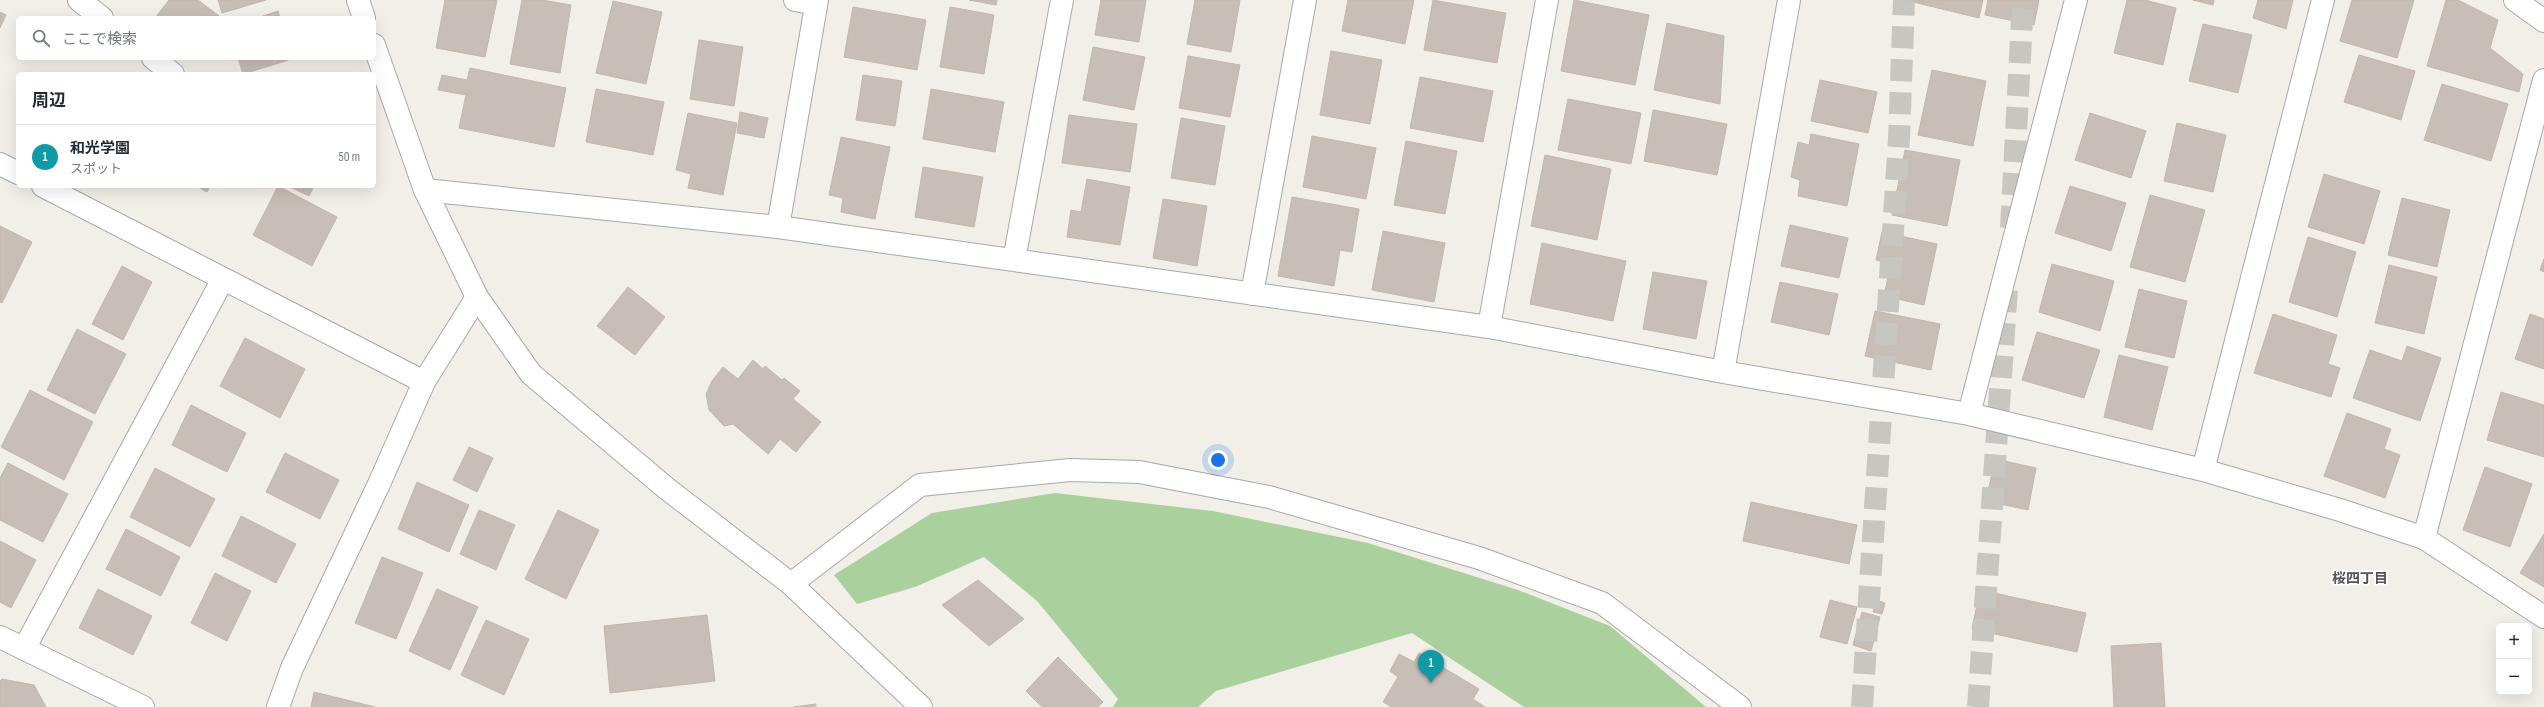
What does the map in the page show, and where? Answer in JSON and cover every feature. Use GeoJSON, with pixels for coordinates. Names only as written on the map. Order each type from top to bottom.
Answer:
{"type":"FeatureCollection","features":[{"type":"Feature","properties":{"kind":"street"},"geometry":{"type":"LineString","coordinates":[[79,0],[99,16]]}},
{"type":"Feature","properties":{"kind":"street"},"geometry":{"type":"LineString","coordinates":[[358,0],[363,16]]}},
{"type":"Feature","properties":{"kind":"street"},"geometry":{"type":"LineString","coordinates":[[778,227],[817,2],[795,0]]}},
{"type":"Feature","properties":{"kind":"street"},"geometry":{"type":"LineString","coordinates":[[1014,260],[1062,0]]}},
{"type":"Feature","properties":{"kind":"street"},"geometry":{"type":"LineString","coordinates":[[1252,294],[1305,0]]}},
{"type":"Feature","properties":{"kind":"street"},"geometry":{"type":"LineString","coordinates":[[1489,327],[1547,0]]}},
{"type":"Feature","properties":{"kind":"street"},"geometry":{"type":"LineString","coordinates":[[1723,372],[1789,0]]}},
{"type":"Feature","properties":{"kind":"street"},"geometry":{"type":"LineString","coordinates":[[1969,414],[2076,0]]}},
{"type":"Feature","properties":{"kind":"street"},"geometry":{"type":"LineString","coordinates":[[2203,470],[2323,0]]}},
{"type":"Feature","properties":{"kind":"street"},"geometry":{"type":"LineString","coordinates":[[2515,0],[2544,21]]}},
{"type":"Feature","properties":{"kind":"street"},"geometry":{"type":"LineString","coordinates":[[376,51],[425,190],[477,297],[531,374],[666,488],[791,584],[921,707]]}},
{"type":"Feature","properties":{"kind":"street"},"geometry":{"type":"LineString","coordinates":[[156,60],[170,72]]}},
{"type":"Feature","properties":{"kind":"street"},"geometry":{"type":"LineString","coordinates":[[2424,538],[2544,80]]}},
{"type":"Feature","properties":{"kind":"street"},"geometry":{"type":"LineString","coordinates":[[0,164],[16,172]]}},
{"type":"Feature","properties":{"kind":"street"},"geometry":{"type":"LineString","coordinates":[[46,188],[424,382]]}},
{"type":"Feature","properties":{"kind":"street"},"geometry":{"type":"LineString","coordinates":[[425,190],[778,227],[1489,327],[1723,372],[1969,414],[2203,470],[2340,510],[2424,538],[2544,617]]}},
{"type":"Feature","properties":{"kind":"street"},"geometry":{"type":"LineString","coordinates":[[24,649],[223,279]]}},
{"type":"Feature","properties":{"kind":"street"},"geometry":{"type":"LineString","coordinates":[[278,707],[292,668],[379,484],[424,382],[477,297]]}},
{"type":"Feature","properties":{"kind":"street"},"geometry":{"type":"LineString","coordinates":[[791,584],[920,485],[1070,470],[1139,472],[1269,496],[1479,558],[1602,603],[1740,707]]}},
{"type":"Feature","properties":{"kind":"street"},"geometry":{"type":"LineString","coordinates":[[0,637],[136,706]]}},
{"type":"Feature","properties":{"kind":"green space"},"geometry":{"type":"Polygon","coordinates":[[[1055,493],[1213,511],[1368,543],[1518,590],[1610,626],[1706,707],[1524,707],[1412,633],[1216,691],[1198,707],[1113,707],[1118,699],[1037,601],[984,557],[915,587],[857,604],[834,575],[932,513],[1055,493]]]}},
{"type":"Feature","properties":{"kind":"building"},"geometry":{"type":"Polygon","coordinates":[[[169,0],[198,0],[219,16],[157,16],[169,0]]]}},
{"type":"Feature","properties":{"kind":"building"},"geometry":{"type":"Polygon","coordinates":[[[218,0],[266,0],[222,13],[218,0]]]}},
{"type":"Feature","properties":{"kind":"building"},"geometry":{"type":"Polygon","coordinates":[[[445,0],[497,0],[485,57],[436,48],[445,0]]]}},
{"type":"Feature","properties":{"kind":"building"},"geometry":{"type":"Polygon","coordinates":[[[522,0],[542,0],[571,5],[560,73],[510,64],[522,0]]]}},
{"type":"Feature","properties":{"kind":"building"},"geometry":{"type":"Polygon","coordinates":[[[969,0],[997,0],[996,5],[969,0]]]}},
{"type":"Feature","properties":{"kind":"building"},"geometry":{"type":"Polygon","coordinates":[[[1101,0],[1146,0],[1139,42],[1095,35],[1101,0]]]}},
{"type":"Feature","properties":{"kind":"building"},"geometry":{"type":"Polygon","coordinates":[[[1195,0],[1240,0],[1231,52],[1187,44],[1195,0]]]}},
{"type":"Feature","properties":{"kind":"building"},"geometry":{"type":"Polygon","coordinates":[[[1348,0],[1414,0],[1405,44],[1342,31],[1348,0]]]}},
{"type":"Feature","properties":{"kind":"building"},"geometry":{"type":"Polygon","coordinates":[[[1433,0],[1506,13],[1497,63],[1424,50],[1433,0]]]}},
{"type":"Feature","properties":{"kind":"building"},"geometry":{"type":"Polygon","coordinates":[[[1574,0],[1649,15],[1635,85],[1561,71],[1574,0]]]}},
{"type":"Feature","properties":{"kind":"building"},"geometry":{"type":"Polygon","coordinates":[[[1905,0],[1983,0],[1979,18],[1905,0]]]}},
{"type":"Feature","properties":{"kind":"building"},"geometry":{"type":"Polygon","coordinates":[[[1988,0],[2039,0],[2034,25],[1985,15],[1988,0]]]}},
{"type":"Feature","properties":{"kind":"building"},"geometry":{"type":"Polygon","coordinates":[[[2127,0],[2145,0],[2176,8],[2163,65],[2114,53],[2127,0]]]}},
{"type":"Feature","properties":{"kind":"building"},"geometry":{"type":"Polygon","coordinates":[[[2193,0],[2214,0],[2213,5],[2193,0]]]}},
{"type":"Feature","properties":{"kind":"building"},"geometry":{"type":"Polygon","coordinates":[[[2258,0],[2293,0],[2286,29],[2253,18],[2258,0]]]}},
{"type":"Feature","properties":{"kind":"building"},"geometry":{"type":"Polygon","coordinates":[[[2352,0],[2414,0],[2397,58],[2340,41],[2352,0]]]}},
{"type":"Feature","properties":{"kind":"building"},"geometry":{"type":"Polygon","coordinates":[[[2446,0],[2458,0],[2498,20],[2490,48],[2523,74],[2519,92],[2427,66],[2446,0]]]}},
{"type":"Feature","properties":{"kind":"building"},"geometry":{"type":"Polygon","coordinates":[[[613,1],[662,12],[646,84],[596,73],[613,1]]]}},
{"type":"Feature","properties":{"kind":"building"},"geometry":{"type":"Polygon","coordinates":[[[853,7],[926,20],[917,70],[844,57],[853,7]]]}},
{"type":"Feature","properties":{"kind":"building"},"geometry":{"type":"Polygon","coordinates":[[[950,7],[994,15],[984,74],[940,67],[950,7]]]}},
{"type":"Feature","properties":{"kind":"building"},"geometry":{"type":"Polygon","coordinates":[[[278,11],[279,16],[263,16],[278,11]]]}},
{"type":"Feature","properties":{"kind":"building"},"geometry":{"type":"Polygon","coordinates":[[[0,12],[6,15],[0,28],[0,12]]]}},
{"type":"Feature","properties":{"kind":"building"},"geometry":{"type":"Polygon","coordinates":[[[1667,23],[1724,36],[1720,104],[1654,90],[1667,23]]]}},
{"type":"Feature","properties":{"kind":"building"},"geometry":{"type":"Polygon","coordinates":[[[2203,24],[2252,35],[2238,93],[2189,81],[2203,24]]]}},
{"type":"Feature","properties":{"kind":"building"},"geometry":{"type":"Polygon","coordinates":[[[699,40],[743,47],[734,106],[690,99],[699,40]]]}},
{"type":"Feature","properties":{"kind":"building"},"geometry":{"type":"Polygon","coordinates":[[[1093,47],[1145,57],[1134,110],[1083,100],[1093,47]]]}},
{"type":"Feature","properties":{"kind":"building"},"geometry":{"type":"Polygon","coordinates":[[[1331,51],[1382,60],[1370,124],[1320,115],[1331,51]]]}},
{"type":"Feature","properties":{"kind":"building"},"geometry":{"type":"Polygon","coordinates":[[[2359,55],[2415,71],[2401,120],[2344,102],[2359,55]]]}},
{"type":"Feature","properties":{"kind":"building"},"geometry":{"type":"Polygon","coordinates":[[[1188,56],[1240,65],[1230,117],[1179,108],[1188,56]]]}},
{"type":"Feature","properties":{"kind":"building"},"geometry":{"type":"Polygon","coordinates":[[[239,60],[289,60],[250,72],[242,72],[239,60]]]}},
{"type":"Feature","properties":{"kind":"building"},"geometry":{"type":"Polygon","coordinates":[[[470,68],[566,88],[554,147],[459,128],[466,95],[438,90],[442,75],[467,80],[470,68]]]}},
{"type":"Feature","properties":{"kind":"building"},"geometry":{"type":"Polygon","coordinates":[[[1932,70],[1986,81],[1973,146],[1918,135],[1932,70]]]}},
{"type":"Feature","properties":{"kind":"building"},"geometry":{"type":"Polygon","coordinates":[[[863,75],[902,81],[895,126],[856,120],[863,75]]]}},
{"type":"Feature","properties":{"kind":"building"},"geometry":{"type":"Polygon","coordinates":[[[1420,77],[1493,91],[1483,142],[1410,128],[1420,77]]]}},
{"type":"Feature","properties":{"kind":"building"},"geometry":{"type":"Polygon","coordinates":[[[1820,80],[1877,92],[1868,133],[1811,121],[1820,80]]]}},
{"type":"Feature","properties":{"kind":"building"},"geometry":{"type":"Polygon","coordinates":[[[2442,84],[2508,104],[2491,161],[2424,140],[2442,84]]]}},
{"type":"Feature","properties":{"kind":"building"},"geometry":{"type":"Polygon","coordinates":[[[596,89],[664,102],[653,155],[586,142],[596,89]]]}},
{"type":"Feature","properties":{"kind":"building"},"geometry":{"type":"Polygon","coordinates":[[[931,89],[1004,102],[995,152],[923,139],[931,89]]]}},
{"type":"Feature","properties":{"kind":"building"},"geometry":{"type":"Polygon","coordinates":[[[1568,99],[1641,113],[1631,164],[1558,150],[1568,99]]]}},
{"type":"Feature","properties":{"kind":"building"},"geometry":{"type":"Polygon","coordinates":[[[1653,110],[1727,124],[1717,175],[1644,161],[1653,110]]]}},
{"type":"Feature","properties":{"kind":"building"},"geometry":{"type":"Polygon","coordinates":[[[740,112],[768,118],[764,138],[737,133],[740,112]]]}},
{"type":"Feature","properties":{"kind":"building"},"geometry":{"type":"Polygon","coordinates":[[[688,113],[737,123],[723,195],[688,188],[691,174],[676,170],[688,113]]]}},
{"type":"Feature","properties":{"kind":"building"},"geometry":{"type":"Polygon","coordinates":[[[2090,113],[2146,131],[2131,178],[2075,160],[2090,113]]]}},
{"type":"Feature","properties":{"kind":"building"},"geometry":{"type":"Polygon","coordinates":[[[1069,115],[1137,124],[1130,172],[1062,163],[1069,115]]]}},
{"type":"Feature","properties":{"kind":"building"},"geometry":{"type":"Polygon","coordinates":[[[1181,118],[1225,126],[1215,185],[1171,178],[1181,118]]]}},
{"type":"Feature","properties":{"kind":"building"},"geometry":{"type":"Polygon","coordinates":[[[2177,123],[2226,135],[2213,192],[2164,181],[2177,123]]]}},
{"type":"Feature","properties":{"kind":"building"},"geometry":{"type":"Polygon","coordinates":[[[1811,134],[1859,144],[1847,206],[1798,196],[1800,180],[1791,177],[1798,142],[1809,145],[1811,134]]]}},
{"type":"Feature","properties":{"kind":"building"},"geometry":{"type":"Polygon","coordinates":[[[1312,136],[1376,148],[1366,199],[1303,187],[1312,136]]]}},
{"type":"Feature","properties":{"kind":"building"},"geometry":{"type":"Polygon","coordinates":[[[841,137],[890,147],[875,219],[841,212],[843,198],[829,195],[841,137]]]}},
{"type":"Feature","properties":{"kind":"building"},"geometry":{"type":"Polygon","coordinates":[[[1406,141],[1457,151],[1445,214],[1394,205],[1406,141]]]}},
{"type":"Feature","properties":{"kind":"building"},"geometry":{"type":"Polygon","coordinates":[[[1905,150],[1960,160],[1947,226],[1892,215],[1905,150]]]}},
{"type":"Feature","properties":{"kind":"building"},"geometry":{"type":"Polygon","coordinates":[[[1545,155],[1611,169],[1597,240],[1531,226],[1545,155]]]}},
{"type":"Feature","properties":{"kind":"building"},"geometry":{"type":"Polygon","coordinates":[[[923,167],[983,177],[974,227],[915,217],[923,167]]]}},
{"type":"Feature","properties":{"kind":"building"},"geometry":{"type":"Polygon","coordinates":[[[2324,174],[2380,191],[2364,244],[2308,227],[2324,174]]]}},
{"type":"Feature","properties":{"kind":"building"},"geometry":{"type":"Polygon","coordinates":[[[1087,179],[1130,187],[1120,245],[1067,237],[1071,210],[1081,212],[1087,179]]]}},
{"type":"Feature","properties":{"kind":"building"},"geometry":{"type":"Polygon","coordinates":[[[2070,186],[2126,203],[2111,251],[2055,233],[2070,186]]]}},
{"type":"Feature","properties":{"kind":"building"},"geometry":{"type":"Polygon","coordinates":[[[200,188],[209,188],[207,192],[200,188]]]}},
{"type":"Feature","properties":{"kind":"building"},"geometry":{"type":"Polygon","coordinates":[[[277,188],[282,188],[337,217],[312,266],[253,235],[277,188]]]}},
{"type":"Feature","properties":{"kind":"building"},"geometry":{"type":"Polygon","coordinates":[[[292,188],[313,188],[309,196],[292,188]]]}},
{"type":"Feature","properties":{"kind":"building"},"geometry":{"type":"Polygon","coordinates":[[[2150,195],[2205,210],[2185,282],[2130,267],[2150,195]]]}},
{"type":"Feature","properties":{"kind":"building"},"geometry":{"type":"Polygon","coordinates":[[[1292,197],[1359,209],[1352,252],[1340,250],[1334,286],[1278,276],[1292,197]]]}},
{"type":"Feature","properties":{"kind":"building"},"geometry":{"type":"Polygon","coordinates":[[[2402,198],[2450,210],[2437,267],[2388,255],[2402,198]]]}},
{"type":"Feature","properties":{"kind":"building"},"geometry":{"type":"Polygon","coordinates":[[[1163,199],[1207,206],[1197,266],[1153,258],[1163,199]]]}},
{"type":"Feature","properties":{"kind":"building"},"geometry":{"type":"Polygon","coordinates":[[[1790,225],[1848,238],[1839,278],[1781,266],[1790,225]]]}},
{"type":"Feature","properties":{"kind":"building"},"geometry":{"type":"Polygon","coordinates":[[[0,226],[32,242],[2,303],[0,302],[0,226]]]}},
{"type":"Feature","properties":{"kind":"building"},"geometry":{"type":"Polygon","coordinates":[[[1383,231],[1445,243],[1434,302],[1372,290],[1383,231]]]}},
{"type":"Feature","properties":{"kind":"building"},"geometry":{"type":"Polygon","coordinates":[[[1882,232],[1937,244],[1924,305],[1884,296],[1891,263],[1876,260],[1882,232]]]}},
{"type":"Feature","properties":{"kind":"building"},"geometry":{"type":"Polygon","coordinates":[[[2308,237],[2356,252],[2337,317],[2289,302],[2308,237]]]}},
{"type":"Feature","properties":{"kind":"building"},"geometry":{"type":"Polygon","coordinates":[[[1542,243],[1626,261],[1613,321],[1530,304],[1542,243]]]}},
{"type":"Feature","properties":{"kind":"building"},"geometry":{"type":"Polygon","coordinates":[[[2544,259],[2544,272],[2540,270],[2544,259]]]}},
{"type":"Feature","properties":{"kind":"building"},"geometry":{"type":"Polygon","coordinates":[[[2052,264],[2114,281],[2100,331],[2039,312],[2052,264]]]}},
{"type":"Feature","properties":{"kind":"building"},"geometry":{"type":"Polygon","coordinates":[[[2389,265],[2437,277],[2424,334],[2375,323],[2389,265]]]}},
{"type":"Feature","properties":{"kind":"building"},"geometry":{"type":"Polygon","coordinates":[[[122,266],[152,282],[123,340],[92,324],[122,266]]]}},
{"type":"Feature","properties":{"kind":"building"},"geometry":{"type":"Polygon","coordinates":[[[1653,272],[1707,281],[1696,339],[1643,329],[1653,272]]]}},
{"type":"Feature","properties":{"kind":"building"},"geometry":{"type":"Polygon","coordinates":[[[1780,282],[1838,294],[1829,335],[1771,322],[1780,282]]]}},
{"type":"Feature","properties":{"kind":"building"},"geometry":{"type":"Polygon","coordinates":[[[628,287],[665,317],[635,355],[597,326],[628,287]]]}},
{"type":"Feature","properties":{"kind":"building"},"geometry":{"type":"Polygon","coordinates":[[[2139,289],[2187,301],[2174,358],[2125,347],[2139,289]]]}},
{"type":"Feature","properties":{"kind":"building"},"geometry":{"type":"Polygon","coordinates":[[[1875,311],[1940,324],[1931,370],[1865,356],[1875,311]]]}},
{"type":"Feature","properties":{"kind":"building"},"geometry":{"type":"Polygon","coordinates":[[[2273,314],[2337,335],[2328,364],[2340,368],[2331,397],[2254,373],[2273,314]]]}},
{"type":"Feature","properties":{"kind":"building"},"geometry":{"type":"Polygon","coordinates":[[[2530,314],[2544,319],[2544,369],[2515,359],[2530,314]]]}},
{"type":"Feature","properties":{"kind":"building"},"geometry":{"type":"Polygon","coordinates":[[[77,329],[126,354],[95,414],[47,390],[77,329]]]}},
{"type":"Feature","properties":{"kind":"building"},"geometry":{"type":"Polygon","coordinates":[[[2037,332],[2100,350],[2084,398],[2022,380],[2037,332]]]}},
{"type":"Feature","properties":{"kind":"building"},"geometry":{"type":"Polygon","coordinates":[[[245,338],[305,369],[280,418],[220,386],[245,338]]]}},
{"type":"Feature","properties":{"kind":"building"},"geometry":{"type":"Polygon","coordinates":[[[2407,346],[2441,358],[2420,421],[2353,398],[2370,350],[2402,361],[2407,346]]]}},
{"type":"Feature","properties":{"kind":"building"},"geometry":{"type":"Polygon","coordinates":[[[2119,355],[2168,367],[2152,430],[2104,417],[2119,355]]]}},
{"type":"Feature","properties":{"kind":"building"},"geometry":{"type":"Polygon","coordinates":[[[753,360],[763,369],[765,366],[782,380],[784,378],[800,391],[793,399],[821,422],[796,452],[780,439],[768,454],[733,424],[724,426],[709,410],[706,394],[712,381],[723,367],[738,379],[753,360]]]}},
{"type":"Feature","properties":{"kind":"building"},"geometry":{"type":"Polygon","coordinates":[[[30,390],[93,422],[64,480],[1,447],[30,390]]]}},
{"type":"Feature","properties":{"kind":"building"},"geometry":{"type":"Polygon","coordinates":[[[2501,392],[2544,405],[2544,457],[2487,440],[2501,392]]]}},
{"type":"Feature","properties":{"kind":"building"},"geometry":{"type":"Polygon","coordinates":[[[191,405],[246,433],[227,472],[172,445],[191,405]]]}},
{"type":"Feature","properties":{"kind":"building"},"geometry":{"type":"Polygon","coordinates":[[[2347,413],[2391,429],[2384,449],[2400,455],[2385,498],[2324,476],[2347,413]]]}},
{"type":"Feature","properties":{"kind":"building"},"geometry":{"type":"Polygon","coordinates":[[[469,447],[493,458],[477,492],[453,480],[469,447]]]}},
{"type":"Feature","properties":{"kind":"building"},"geometry":{"type":"Polygon","coordinates":[[[285,453],[339,480],[320,519],[266,492],[285,453]]]}},
{"type":"Feature","properties":{"kind":"building"},"geometry":{"type":"Polygon","coordinates":[[[1995,459],[2036,468],[2028,510],[1986,501],[1995,459]]]}},
{"type":"Feature","properties":{"kind":"building"},"geometry":{"type":"Polygon","coordinates":[[[8,463],[68,494],[43,542],[0,520],[0,478],[8,463]]]}},
{"type":"Feature","properties":{"kind":"building"},"geometry":{"type":"Polygon","coordinates":[[[2485,467],[2532,484],[2510,547],[2463,530],[2485,467]]]}},
{"type":"Feature","properties":{"kind":"building"},"geometry":{"type":"Polygon","coordinates":[[[155,468],[215,499],[190,547],[130,517],[155,468]]]}},
{"type":"Feature","properties":{"kind":"building"},"geometry":{"type":"Polygon","coordinates":[[[417,482],[469,505],[449,552],[398,529],[417,482]]]}},
{"type":"Feature","properties":{"kind":"building"},"geometry":{"type":"Polygon","coordinates":[[[1751,502],[1857,525],[1849,564],[1743,541],[1751,502]]]}},
{"type":"Feature","properties":{"kind":"building"},"geometry":{"type":"Polygon","coordinates":[[[479,510],[515,525],[496,570],[460,554],[479,510]]]}},
{"type":"Feature","properties":{"kind":"building"},"geometry":{"type":"Polygon","coordinates":[[[558,510],[599,530],[566,599],[525,579],[558,510]]]}},
{"type":"Feature","properties":{"kind":"building"},"geometry":{"type":"Polygon","coordinates":[[[241,516],[296,544],[276,583],[222,556],[241,516]]]}},
{"type":"Feature","properties":{"kind":"building"},"geometry":{"type":"Polygon","coordinates":[[[126,529],[180,557],[161,596],[106,569],[126,529]]]}},
{"type":"Feature","properties":{"kind":"building"},"geometry":{"type":"Polygon","coordinates":[[[2544,534],[2544,587],[2520,573],[2544,534]]]}},
{"type":"Feature","properties":{"kind":"building"},"geometry":{"type":"Polygon","coordinates":[[[0,541],[36,560],[11,608],[0,602],[0,541]]]}},
{"type":"Feature","properties":{"kind":"building"},"geometry":{"type":"Polygon","coordinates":[[[382,557],[423,573],[396,639],[355,623],[382,557]]]}},
{"type":"Feature","properties":{"kind":"building"},"geometry":{"type":"Polygon","coordinates":[[[215,573],[251,591],[227,641],[191,623],[215,573]]]}},
{"type":"Feature","properties":{"kind":"building"},"geometry":{"type":"Polygon","coordinates":[[[978,580],[1024,619],[989,646],[942,605],[978,580]]]}},
{"type":"Feature","properties":{"kind":"building"},"geometry":{"type":"Polygon","coordinates":[[[98,589],[152,616],[133,655],[79,628],[98,589]]]}},
{"type":"Feature","properties":{"kind":"building"},"geometry":{"type":"Polygon","coordinates":[[[437,589],[478,607],[450,670],[409,651],[437,589]]]}},
{"type":"Feature","properties":{"kind":"building"},"geometry":{"type":"Polygon","coordinates":[[[1980,590],[2086,613],[2077,652],[1972,629],[1980,590]]]}},
{"type":"Feature","properties":{"kind":"building"},"geometry":{"type":"Polygon","coordinates":[[[1830,600],[1857,607],[1847,644],[1820,637],[1830,600]]]}},
{"type":"Feature","properties":{"kind":"building"},"geometry":{"type":"Polygon","coordinates":[[[1876,600],[1885,603],[1882,614],[1873,612],[1876,600]]]}},
{"type":"Feature","properties":{"kind":"building"},"geometry":{"type":"Polygon","coordinates":[[[1862,612],[1880,617],[1871,651],[1853,645],[1862,612]]]}},
{"type":"Feature","properties":{"kind":"building"},"geometry":{"type":"Polygon","coordinates":[[[707,615],[715,681],[610,693],[604,626],[707,615]]]}},
{"type":"Feature","properties":{"kind":"building"},"geometry":{"type":"Polygon","coordinates":[[[486,620],[529,639],[504,695],[461,675],[486,620]]]}},
{"type":"Feature","properties":{"kind":"building"},"geometry":{"type":"Polygon","coordinates":[[[2161,643],[2165,707],[2114,707],[2111,646],[2161,643]]]}},
{"type":"Feature","properties":{"kind":"building"},"geometry":{"type":"Polygon","coordinates":[[[1419,653],[1479,689],[1473,699],[1485,707],[1392,707],[1383,702],[1398,677],[1390,671],[1399,654],[1414,662],[1419,653]]]}},
{"type":"Feature","properties":{"kind":"building"},"geometry":{"type":"Polygon","coordinates":[[[1058,657],[1103,702],[1098,707],[1042,707],[1026,691],[1058,657]]]}},
{"type":"Feature","properties":{"kind":"building"},"geometry":{"type":"Polygon","coordinates":[[[2,679],[34,685],[46,707],[0,707],[0,681],[2,679]]]}},
{"type":"Feature","properties":{"kind":"building"},"geometry":{"type":"Polygon","coordinates":[[[314,692],[375,707],[311,707],[314,692]]]}},
{"type":"Feature","properties":{"kind":"building"},"geometry":{"type":"Polygon","coordinates":[[[816,704],[816,707],[794,707],[816,704]]]}},
{"type":"Feature","properties":{"kind":"tunnel"},"geometry":{"type":"LineString","coordinates":[[1862,707],[1899,139],[1904,0]]}},
{"type":"Feature","properties":{"kind":"tunnel"},"geometry":{"type":"LineString","coordinates":[[2011,228],[2023,0]]}},
{"type":"Feature","properties":{"kind":"tunnel"},"geometry":{"type":"LineString","coordinates":[[1978,707],[2007,289]]}},
{"type":"Feature","properties":{"kind":"place","name":"和光学園"},"geometry":{"type":"Point","coordinates":[1431,683]}},
{"type":"Feature","properties":{"kind":"district","name":"桜四丁目"},"geometry":{"type":"Point","coordinates":[2360,578]}}]}
